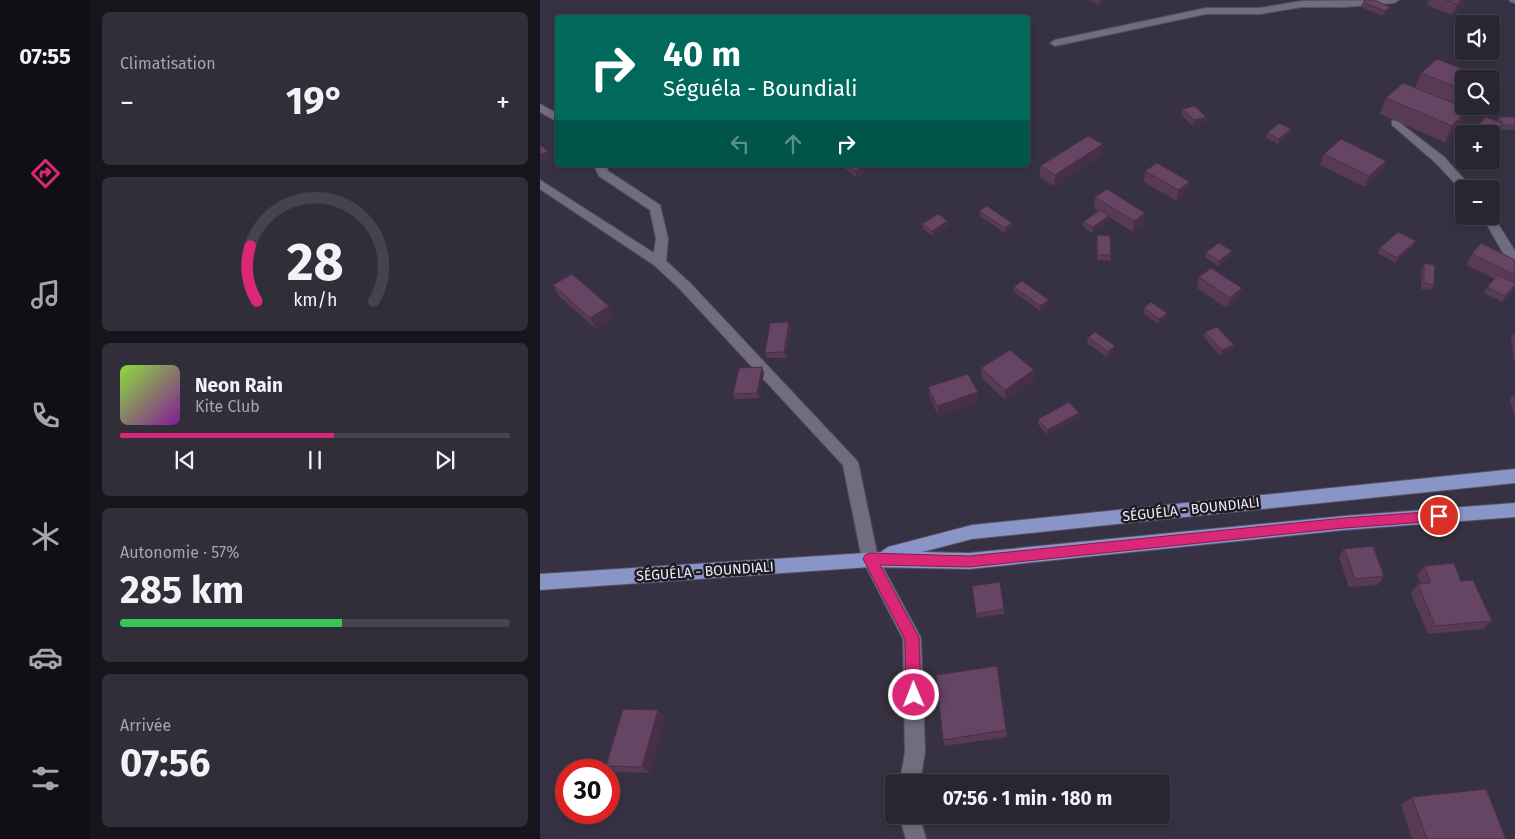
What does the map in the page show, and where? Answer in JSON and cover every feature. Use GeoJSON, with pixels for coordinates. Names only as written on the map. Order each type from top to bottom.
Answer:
{"type":"FeatureCollection","features":[{"type":"Feature","properties":{"kind":"main road","name":"SÉGUÉLA - BOUNDIALI"},"geometry":{"type":"LineString","coordinates":[[870,559],[972,532],[1515,476]]}},
{"type":"Feature","properties":{"kind":"main road","name":"SÉGUÉLA - BOUNDIALI"},"geometry":{"type":"LineString","coordinates":[[540,582],[870,559],[969,561],[1344,523],[1515,510]]}},
{"type":"Feature","properties":{"kind":"street"},"geometry":{"type":"LineString","coordinates":[[1055,43],[1206,11],[1260,11],[1302,4],[1344,4],[1394,0]]}},
{"type":"Feature","properties":{"kind":"street"},"geometry":{"type":"LineString","coordinates":[[540,107],[555,117]]}},
{"type":"Feature","properties":{"kind":"street"},"geometry":{"type":"LineString","coordinates":[[1396,123],[1440,160],[1459,180]]}},
{"type":"Feature","properties":{"kind":"street"},"geometry":{"type":"LineString","coordinates":[[601,167],[604,174],[656,208],[662,239],[659,262]]}},
{"type":"Feature","properties":{"kind":"street"},"geometry":{"type":"LineString","coordinates":[[540,184],[659,262],[684,286],[850,462],[870,559],[912,638],[915,752],[911,774]]}},
{"type":"Feature","properties":{"kind":"street"},"geometry":{"type":"LineString","coordinates":[[1493,225],[1515,262]]}},
{"type":"Feature","properties":{"kind":"street"},"geometry":{"type":"LineString","coordinates":[[912,824],[916,839]]}},
{"type":"Feature","properties":{"kind":"building"},"geometry":{"type":"Polygon","coordinates":[[[1365,0],[1374,0],[1390,7],[1385,11],[1363,2],[1365,0]]]}},
{"type":"Feature","properties":{"kind":"building"},"geometry":{"type":"Polygon","coordinates":[[[1445,0],[1462,0],[1457,4],[1445,0]]]}},
{"type":"Feature","properties":{"kind":"building"},"geometry":{"type":"Polygon","coordinates":[[[1437,59],[1466,70],[1455,70],[1455,86],[1421,73],[1437,59]]]}},
{"type":"Feature","properties":{"kind":"building"},"geometry":{"type":"Polygon","coordinates":[[[1403,83],[1455,104],[1455,115],[1462,115],[1452,126],[1386,98],[1403,83]]]}},
{"type":"Feature","properties":{"kind":"building"},"geometry":{"type":"Polygon","coordinates":[[[1195,106],[1206,117],[1194,120],[1182,109],[1195,106]]]}},
{"type":"Feature","properties":{"kind":"building"},"geometry":{"type":"Polygon","coordinates":[[[1486,117],[1503,124],[1500,127],[1500,125],[1478,125],[1486,117]]]}},
{"type":"Feature","properties":{"kind":"building"},"geometry":{"type":"Polygon","coordinates":[[[1499,117],[1515,117],[1515,125],[1503,125],[1499,117]]]}},
{"type":"Feature","properties":{"kind":"building"},"geometry":{"type":"Polygon","coordinates":[[[1279,123],[1291,129],[1279,139],[1267,133],[1279,123]]]}},
{"type":"Feature","properties":{"kind":"building"},"geometry":{"type":"Polygon","coordinates":[[[1088,136],[1103,144],[1055,175],[1040,166],[1088,136]]]}},
{"type":"Feature","properties":{"kind":"building"},"geometry":{"type":"Polygon","coordinates":[[[1341,139],[1386,161],[1369,176],[1324,154],[1341,139]]]}},
{"type":"Feature","properties":{"kind":"building"},"geometry":{"type":"Polygon","coordinates":[[[540,145],[548,151],[540,155],[540,145]]]}},
{"type":"Feature","properties":{"kind":"building"},"geometry":{"type":"Polygon","coordinates":[[[1157,163],[1190,182],[1178,190],[1145,171],[1157,163]]]}},
{"type":"Feature","properties":{"kind":"building"},"geometry":{"type":"Polygon","coordinates":[[[849,167],[862,167],[855,171],[849,167]]]}},
{"type":"Feature","properties":{"kind":"building"},"geometry":{"type":"Polygon","coordinates":[[[1107,189],[1145,213],[1134,221],[1095,197],[1107,189]]]}},
{"type":"Feature","properties":{"kind":"building"},"geometry":{"type":"Polygon","coordinates":[[[987,206],[1012,223],[1005,228],[979,211],[987,206]]]}},
{"type":"Feature","properties":{"kind":"building"},"geometry":{"type":"Polygon","coordinates":[[[1100,210],[1109,216],[1093,227],[1083,222],[1100,210]]]}},
{"type":"Feature","properties":{"kind":"building"},"geometry":{"type":"Polygon","coordinates":[[[938,214],[948,221],[932,231],[922,224],[938,214]]]}},
{"type":"Feature","properties":{"kind":"building"},"geometry":{"type":"Polygon","coordinates":[[[1398,232],[1416,241],[1397,258],[1380,248],[1398,232]]]}},
{"type":"Feature","properties":{"kind":"building"},"geometry":{"type":"Polygon","coordinates":[[[1097,235],[1110,236],[1111,255],[1097,255],[1097,235]]]}},
{"type":"Feature","properties":{"kind":"building"},"geometry":{"type":"Polygon","coordinates":[[[1219,243],[1232,251],[1219,261],[1206,252],[1219,243]]]}},
{"type":"Feature","properties":{"kind":"building"},"geometry":{"type":"Polygon","coordinates":[[[1481,243],[1515,260],[1515,275],[1472,254],[1481,243]]]}},
{"type":"Feature","properties":{"kind":"building"},"geometry":{"type":"Polygon","coordinates":[[[1424,263],[1435,265],[1434,285],[1424,283],[1424,263]]]}},
{"type":"Feature","properties":{"kind":"building"},"geometry":{"type":"Polygon","coordinates":[[[1211,268],[1242,288],[1230,298],[1199,277],[1211,268]]]}},
{"type":"Feature","properties":{"kind":"building"},"geometry":{"type":"Polygon","coordinates":[[[572,274],[609,306],[590,318],[553,285],[572,274]]]}},
{"type":"Feature","properties":{"kind":"building"},"geometry":{"type":"Polygon","coordinates":[[[1498,275],[1515,283],[1505,296],[1487,287],[1498,275]]]}},
{"type":"Feature","properties":{"kind":"building"},"geometry":{"type":"Polygon","coordinates":[[[1022,281],[1049,300],[1040,306],[1014,287],[1022,281]]]}},
{"type":"Feature","properties":{"kind":"building"},"geometry":{"type":"Polygon","coordinates":[[[1151,302],[1167,313],[1159,319],[1144,308],[1151,302]]]}},
{"type":"Feature","properties":{"kind":"building"},"geometry":{"type":"Polygon","coordinates":[[[789,322],[784,352],[765,353],[770,323],[789,322]]]}},
{"type":"Feature","properties":{"kind":"building"},"geometry":{"type":"Polygon","coordinates":[[[1217,327],[1234,345],[1222,350],[1205,332],[1217,327]]]}},
{"type":"Feature","properties":{"kind":"building"},"geometry":{"type":"Polygon","coordinates":[[[1095,332],[1115,346],[1108,352],[1088,337],[1095,332]]]}},
{"type":"Feature","properties":{"kind":"building"},"geometry":{"type":"Polygon","coordinates":[[[1010,350],[1034,370],[1005,390],[981,368],[1010,350]]]}},
{"type":"Feature","properties":{"kind":"building"},"geometry":{"type":"Polygon","coordinates":[[[762,367],[757,393],[733,394],[739,368],[762,367]]]}},
{"type":"Feature","properties":{"kind":"building"},"geometry":{"type":"Polygon","coordinates":[[[968,374],[978,392],[937,406],[928,387],[968,374]]]}},
{"type":"Feature","properties":{"kind":"building"},"geometry":{"type":"Polygon","coordinates":[[[1069,402],[1079,413],[1047,430],[1038,419],[1069,402]]]}},
{"type":"Feature","properties":{"kind":"building"},"geometry":{"type":"Polygon","coordinates":[[[1373,546],[1384,576],[1355,579],[1344,549],[1373,546]]]}},
{"type":"Feature","properties":{"kind":"building"},"geometry":{"type":"Polygon","coordinates":[[[1454,563],[1461,581],[1473,580],[1492,621],[1435,626],[1418,584],[1431,583],[1424,566],[1454,563]]]}},
{"type":"Feature","properties":{"kind":"building"},"geometry":{"type":"Polygon","coordinates":[[[1000,582],[1004,609],[976,614],[972,586],[1000,582]]]}},
{"type":"Feature","properties":{"kind":"building"},"geometry":{"type":"Polygon","coordinates":[[[997,666],[1006,730],[943,740],[936,675],[997,666]]]}},
{"type":"Feature","properties":{"kind":"building"},"geometry":{"type":"Polygon","coordinates":[[[623,709],[658,710],[642,767],[620,766],[620,759],[608,759],[623,709]]]}},
{"type":"Feature","properties":{"kind":"building"},"geometry":{"type":"Polygon","coordinates":[[[1486,789],[1506,839],[1427,839],[1412,797],[1486,789]]]}},
{"type":"Feature","properties":{"kind":"route"},"geometry":{"type":"LineString","coordinates":[[914,695],[912,638],[870,559],[969,561],[1344,523],[1439,516]]}}]}
